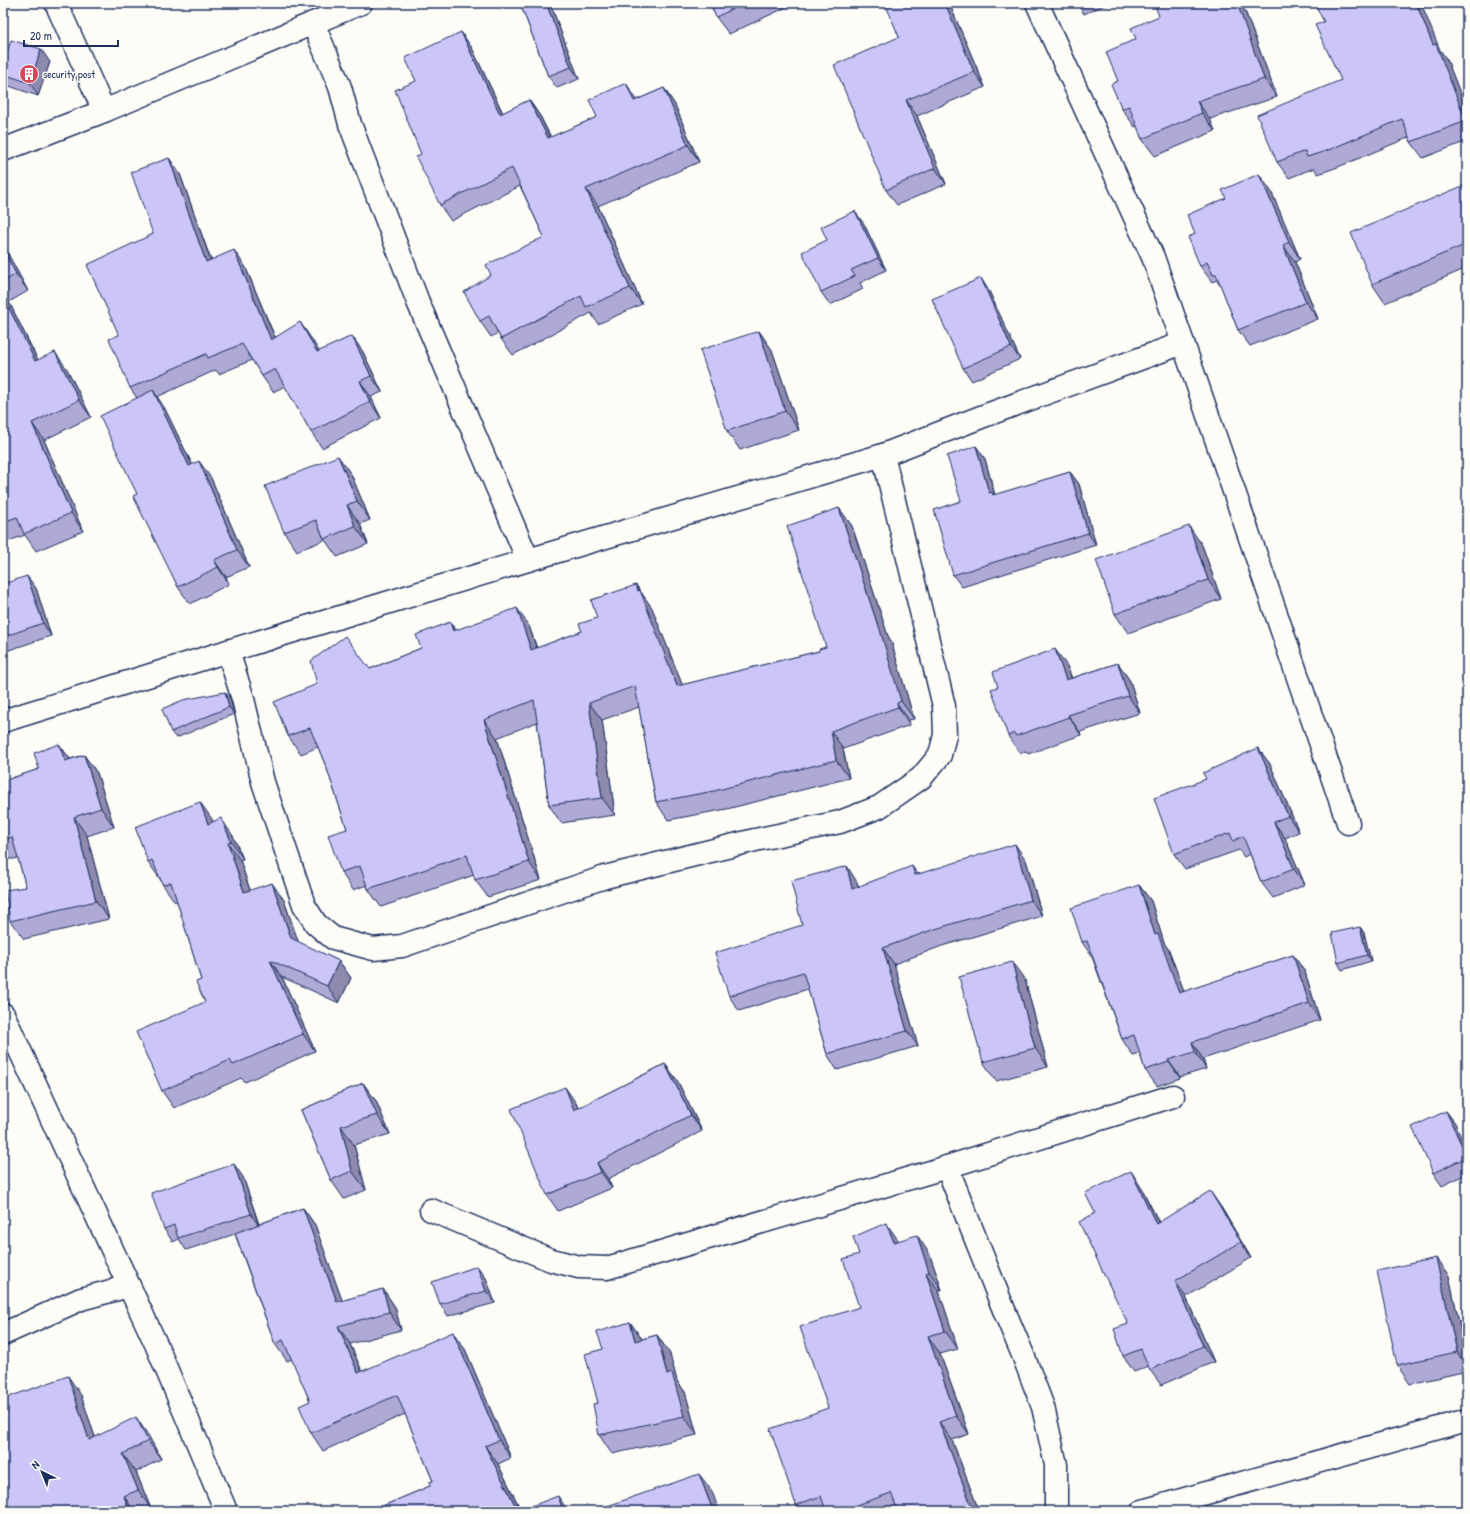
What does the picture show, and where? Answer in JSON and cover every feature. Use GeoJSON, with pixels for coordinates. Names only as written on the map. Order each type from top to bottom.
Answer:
{"type":"FeatureCollection","features":[{"type":"Feature","properties":{"kind":"street"},"geometry":{"type":"LineString","coordinates":[[56,3],[104,111]]}},
{"type":"Feature","properties":{"kind":"street"},"geometry":{"type":"LineString","coordinates":[[3,150],[104,111],[361,3]]}},
{"type":"Feature","properties":{"kind":"street"},"geometry":{"type":"LineString","coordinates":[[1037,3],[1153,257],[1348,822]]}},
{"type":"Feature","properties":{"kind":"street"},"geometry":{"type":"LineString","coordinates":[[313,23],[340,87],[350,124],[418,302],[528,560]]}},
{"type":"Feature","properties":{"kind":"street"},"geometry":{"type":"LineString","coordinates":[[3,722],[228,651],[883,455],[981,417],[1183,343]]}},
{"type":"Feature","properties":{"kind":"street"},"geometry":{"type":"LineString","coordinates":[[228,651],[244,699],[263,782],[304,905],[316,924],[333,938],[373,949],[402,946],[605,877],[755,840],[840,822],[879,807],[921,778],[940,755],[945,735],[944,706],[883,455]]}},
{"type":"Feature","properties":{"kind":"street"},"geometry":{"type":"LineString","coordinates":[[3,1014],[156,1344],[226,1511]]}},
{"type":"Feature","properties":{"kind":"street"},"geometry":{"type":"LineString","coordinates":[[431,1210],[551,1260],[579,1267],[607,1268],[947,1167],[1173,1096]]}},
{"type":"Feature","properties":{"kind":"street"},"geometry":{"type":"LineString","coordinates":[[947,1167],[1043,1407],[1056,1465],[1056,1511]]}},
{"type":"Feature","properties":{"kind":"street"},"geometry":{"type":"LineString","coordinates":[[3,1334],[81,1299],[129,1286]]}},
{"type":"Feature","properties":{"kind":"street"},"geometry":{"type":"LineString","coordinates":[[1142,1511],[1467,1420]]}},
{"type":"Feature","properties":{"kind":"building"},"geometry":{"type":"Polygon","coordinates":[[[520,3],[546,3],[571,67],[548,76],[520,3]]]}},
{"type":"Feature","properties":{"kind":"building"},"geometry":{"type":"Polygon","coordinates":[[[710,3],[745,3],[716,17],[710,3]]]}},
{"type":"Feature","properties":{"kind":"building"},"geometry":{"type":"Polygon","coordinates":[[[885,3],[945,3],[974,72],[906,100],[935,168],[886,190],[834,65],[899,37],[885,3]]]}},
{"type":"Feature","properties":{"kind":"building"},"geometry":{"type":"Polygon","coordinates":[[[1154,3],[1237,3],[1264,79],[1197,101],[1202,113],[1142,139],[1129,106],[1122,109],[1111,84],[1118,81],[1106,52],[1136,39],[1131,28],[1159,16],[1154,3]]]}},
{"type":"Feature","properties":{"kind":"building"},"geometry":{"type":"Polygon","coordinates":[[[1416,3],[1433,45],[1436,44],[1466,121],[1411,142],[1402,119],[1326,151],[1307,157],[1305,151],[1277,162],[1257,115],[1341,80],[1315,25],[1324,22],[1315,4],[1416,3]]]}},
{"type":"Feature","properties":{"kind":"building"},"geometry":{"type":"Polygon","coordinates":[[[461,32],[500,114],[529,100],[548,138],[597,117],[589,100],[626,83],[634,101],[664,88],[688,145],[586,189],[630,288],[586,307],[581,296],[501,339],[489,316],[480,321],[464,292],[491,275],[486,265],[544,237],[512,168],[440,205],[416,157],[421,154],[395,90],[416,81],[405,58],[461,32]]]}},
{"type":"Feature","properties":{"kind":"building"},"geometry":{"type":"Polygon","coordinates":[[[11,40],[41,49],[30,83],[3,74],[3,64],[11,40]]]}},
{"type":"Feature","properties":{"kind":"building"},"geometry":{"type":"Polygon","coordinates":[[[169,158],[206,262],[234,250],[271,340],[300,322],[317,352],[352,336],[371,376],[360,381],[370,402],[311,432],[275,369],[262,376],[242,344],[208,358],[206,354],[130,388],[109,339],[119,335],[87,265],[153,234],[131,172],[169,158]]]}},
{"type":"Feature","properties":{"kind":"building"},"geometry":{"type":"Polygon","coordinates":[[[1259,174],[1289,242],[1283,245],[1306,302],[1238,330],[1216,274],[1213,275],[1207,262],[1200,266],[1188,237],[1195,234],[1187,215],[1226,198],[1222,190],[1259,174]]]}},
{"type":"Feature","properties":{"kind":"building"},"geometry":{"type":"Polygon","coordinates":[[[1467,184],[1467,244],[1372,284],[1351,233],[1467,184]]]}},
{"type":"Feature","properties":{"kind":"building"},"geometry":{"type":"Polygon","coordinates":[[[855,211],[878,258],[851,270],[855,276],[821,292],[802,252],[827,240],[821,227],[855,211]]]}},
{"type":"Feature","properties":{"kind":"building"},"geometry":{"type":"Polygon","coordinates":[[[3,250],[16,274],[3,282],[3,250]]]}},
{"type":"Feature","properties":{"kind":"building"},"geometry":{"type":"Polygon","coordinates":[[[981,278],[1011,347],[963,368],[932,299],[981,278]]]}},
{"type":"Feature","properties":{"kind":"building"},"geometry":{"type":"Polygon","coordinates":[[[3,296],[35,361],[55,352],[79,400],[32,423],[71,513],[24,534],[17,517],[3,522],[3,296]]]}},
{"type":"Feature","properties":{"kind":"building"},"geometry":{"type":"Polygon","coordinates":[[[759,331],[785,411],[727,431],[700,350],[759,331]]]}},
{"type":"Feature","properties":{"kind":"building"},"geometry":{"type":"Polygon","coordinates":[[[153,390],[189,466],[199,461],[237,550],[214,560],[218,567],[178,587],[133,496],[137,494],[100,416],[153,390]]]}},
{"type":"Feature","properties":{"kind":"building"},"geometry":{"type":"Polygon","coordinates":[[[976,446],[989,493],[992,492],[993,495],[1070,472],[1088,533],[953,575],[934,510],[961,501],[947,456],[976,446]]]}},
{"type":"Feature","properties":{"kind":"building"},"geometry":{"type":"Polygon","coordinates":[[[338,456],[357,501],[347,505],[355,526],[324,539],[316,520],[284,532],[265,486],[338,456]]]}},
{"type":"Feature","properties":{"kind":"building"},"geometry":{"type":"Polygon","coordinates":[[[839,508],[878,623],[901,701],[897,703],[898,707],[831,731],[836,760],[714,791],[656,802],[635,686],[589,703],[602,798],[549,805],[534,700],[484,720],[529,862],[475,880],[467,855],[368,889],[360,866],[341,872],[328,835],[347,829],[327,769],[310,728],[288,736],[274,702],[317,684],[311,661],[345,636],[370,669],[421,648],[416,635],[450,622],[453,631],[517,608],[531,650],[582,631],[579,624],[597,618],[591,600],[636,585],[638,591],[640,590],[677,686],[819,651],[819,649],[826,647],[787,526],[839,508]]]}},
{"type":"Feature","properties":{"kind":"building"},"geometry":{"type":"Polygon","coordinates":[[[1189,526],[1208,580],[1115,614],[1096,560],[1189,526]]]}},
{"type":"Feature","properties":{"kind":"building"},"geometry":{"type":"Polygon","coordinates":[[[27,576],[43,623],[3,637],[3,584],[27,576]]]}},
{"type":"Feature","properties":{"kind":"building"},"geometry":{"type":"Polygon","coordinates":[[[1055,649],[1066,680],[1118,663],[1128,696],[1068,715],[1069,717],[1016,736],[1014,733],[1008,736],[991,689],[998,687],[993,672],[1055,649]]]}},
{"type":"Feature","properties":{"kind":"building"},"geometry":{"type":"Polygon","coordinates":[[[225,692],[229,707],[171,732],[162,709],[183,700],[225,692]]]}},
{"type":"Feature","properties":{"kind":"building"},"geometry":{"type":"Polygon","coordinates":[[[59,744],[65,761],[84,755],[101,808],[74,817],[96,901],[10,921],[5,890],[26,887],[12,837],[3,840],[3,781],[39,769],[34,753],[59,744]]]}},
{"type":"Feature","properties":{"kind":"building"},"geometry":{"type":"Polygon","coordinates":[[[1258,748],[1288,816],[1274,822],[1294,869],[1261,882],[1243,836],[1233,841],[1230,833],[1174,854],[1154,798],[1206,779],[1203,773],[1258,748]]]}},
{"type":"Feature","properties":{"kind":"building"},"geometry":{"type":"Polygon","coordinates":[[[200,802],[208,824],[221,818],[231,841],[228,843],[244,892],[272,883],[291,938],[339,961],[327,986],[270,960],[303,1034],[233,1065],[230,1060],[162,1091],[136,1032],[205,1002],[196,982],[201,980],[171,882],[163,885],[152,860],[148,862],[135,827],[200,802]]]}},
{"type":"Feature","properties":{"kind":"building"},"geometry":{"type":"Polygon","coordinates":[[[1015,844],[1031,900],[932,930],[883,948],[907,1031],[827,1054],[803,972],[729,996],[715,953],[802,925],[791,881],[847,866],[852,889],[912,866],[915,875],[1015,844]]]}},
{"type":"Feature","properties":{"kind":"building"},"geometry":{"type":"Polygon","coordinates":[[[1139,885],[1155,935],[1158,934],[1179,993],[1293,955],[1309,1003],[1192,1042],[1195,1052],[1168,1060],[1169,1062],[1145,1070],[1134,1035],[1122,1039],[1087,941],[1082,942],[1071,908],[1139,885]]]}},
{"type":"Feature","properties":{"kind":"building"},"geometry":{"type":"Polygon","coordinates":[[[1360,927],[1367,955],[1338,963],[1332,933],[1360,927]]]}},
{"type":"Feature","properties":{"kind":"building"},"geometry":{"type":"Polygon","coordinates":[[[1012,962],[1035,1048],[983,1062],[959,977],[1012,962]]]}},
{"type":"Feature","properties":{"kind":"building"},"geometry":{"type":"Polygon","coordinates":[[[665,1064],[691,1115],[597,1163],[601,1172],[547,1195],[511,1109],[565,1087],[574,1110],[665,1064]]]}},
{"type":"Feature","properties":{"kind":"building"},"geometry":{"type":"Polygon","coordinates":[[[363,1083],[377,1115],[341,1126],[352,1171],[331,1180],[301,1110],[363,1083]]]}},
{"type":"Feature","properties":{"kind":"building"},"geometry":{"type":"Polygon","coordinates":[[[1446,1111],[1467,1157],[1433,1173],[1412,1127],[1446,1111]]]}},
{"type":"Feature","properties":{"kind":"building"},"geometry":{"type":"Polygon","coordinates":[[[234,1164],[251,1214],[178,1238],[174,1225],[164,1229],[151,1193],[234,1164]]]}},
{"type":"Feature","properties":{"kind":"building"},"geometry":{"type":"Polygon","coordinates":[[[1131,1171],[1156,1224],[1210,1191],[1241,1242],[1175,1281],[1203,1346],[1150,1370],[1141,1349],[1123,1356],[1114,1329],[1128,1324],[1079,1222],[1095,1213],[1085,1193],[1131,1171]]]}},
{"type":"Feature","properties":{"kind":"building"},"geometry":{"type":"Polygon","coordinates":[[[303,1208],[337,1302],[383,1289],[389,1312],[338,1326],[358,1373],[453,1332],[499,1440],[485,1446],[518,1511],[371,1511],[430,1486],[429,1482],[433,1481],[397,1395],[311,1433],[299,1406],[310,1401],[283,1340],[275,1344],[235,1233],[303,1208]]]}},
{"type":"Feature","properties":{"kind":"building"},"geometry":{"type":"Polygon","coordinates":[[[886,1223],[894,1242],[917,1235],[929,1272],[926,1273],[945,1331],[928,1336],[956,1416],[939,1422],[972,1507],[963,1511],[898,1511],[891,1493],[840,1511],[826,1511],[821,1496],[796,1505],[770,1429],[828,1408],[800,1327],[859,1307],[843,1259],[859,1254],[853,1237],[886,1223]]]}},
{"type":"Feature","properties":{"kind":"building"},"geometry":{"type":"Polygon","coordinates":[[[1436,1258],[1457,1352],[1397,1365],[1377,1271],[1436,1258]]]}},
{"type":"Feature","properties":{"kind":"building"},"geometry":{"type":"Polygon","coordinates":[[[477,1266],[486,1291],[440,1304],[432,1282],[477,1266]]]}},
{"type":"Feature","properties":{"kind":"building"},"geometry":{"type":"Polygon","coordinates":[[[630,1322],[635,1341],[657,1335],[667,1375],[672,1373],[684,1416],[599,1435],[593,1404],[598,1403],[585,1354],[603,1349],[597,1332],[630,1322]]]}},
{"type":"Feature","properties":{"kind":"building"},"geometry":{"type":"Polygon","coordinates":[[[68,1376],[89,1440],[136,1417],[148,1441],[123,1454],[138,1490],[124,1496],[129,1510],[3,1511],[3,1399],[68,1376]]]}},
{"type":"Feature","properties":{"kind":"building"},"geometry":{"type":"Polygon","coordinates":[[[699,1474],[713,1511],[593,1511],[699,1474]]]}},
{"type":"Feature","properties":{"kind":"building"},"geometry":{"type":"Polygon","coordinates":[[[558,1496],[563,1511],[518,1511],[558,1496]]]}},
{"type":"Feature","properties":{"kind":"place","name":"security post"},"geometry":{"type":"Point","coordinates":[29,74]}}]}
